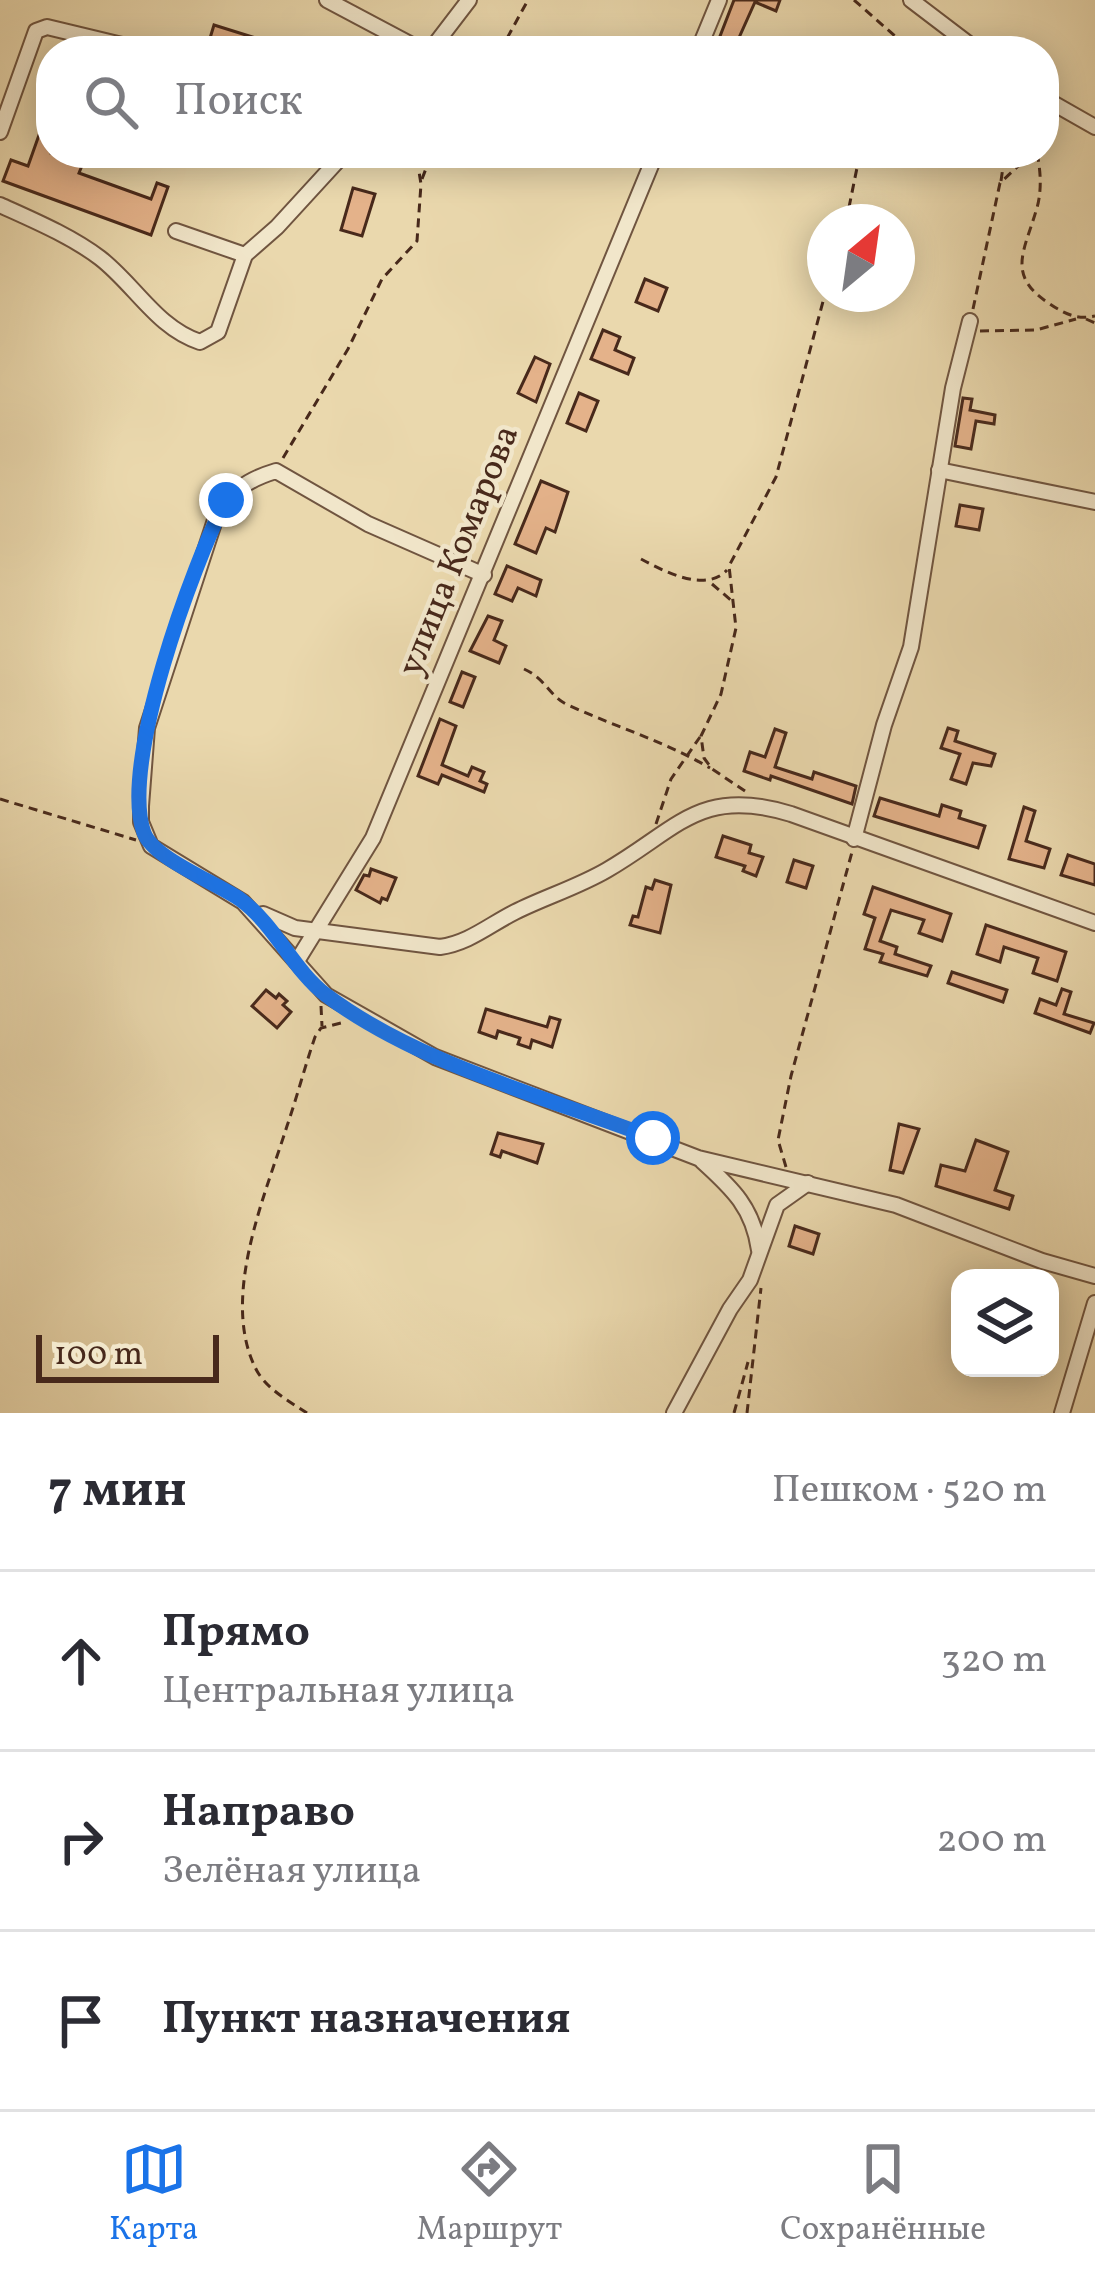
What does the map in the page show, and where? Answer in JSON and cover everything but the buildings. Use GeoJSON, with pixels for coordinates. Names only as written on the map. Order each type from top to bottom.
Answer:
{"type":"FeatureCollection","features":[{"type":"Feature","properties":{"kind":"street"},"geometry":{"type":"LineString","coordinates":[[327,0],[397,36]]}},
{"type":"Feature","properties":{"kind":"street"},"geometry":{"type":"LineString","coordinates":[[439,36],[470,0]]}},
{"type":"Feature","properties":{"kind":"street"},"geometry":{"type":"LineString","coordinates":[[704,36],[719,0]]}},
{"type":"Feature","properties":{"kind":"street"},"geometry":{"type":"LineString","coordinates":[[911,0],[958,36]]}},
{"type":"Feature","properties":{"kind":"street"},"geometry":{"type":"LineString","coordinates":[[0,132],[36,31],[46,27],[84,36]]}},
{"type":"Feature","properties":{"kind":"street"},"geometry":{"type":"LineString","coordinates":[[1060,109],[1095,127]]}},
{"type":"Feature","properties":{"kind":"street"},"geometry":{"type":"LineString","coordinates":[[0,205],[101,259],[161,319],[183,337],[200,342],[218,332],[245,255],[331,168]]}},
{"type":"Feature","properties":{"kind":"street","name":"улица Комарова"},"geometry":{"type":"LineString","coordinates":[[297,961],[373,838],[650,168]]}},
{"type":"Feature","properties":{"kind":"street"},"geometry":{"type":"LineString","coordinates":[[176,231],[245,255]]}},
{"type":"Feature","properties":{"kind":"street"},"geometry":{"type":"LineString","coordinates":[[854,839],[910,647],[969,327]]}},
{"type":"Feature","properties":{"kind":"street"},"geometry":{"type":"LineString","coordinates":[[939,470],[1095,502]]}},
{"type":"Feature","properties":{"kind":"street"},"geometry":{"type":"LineString","coordinates":[[484,575],[368,524],[276,471],[242,484],[226,500],[171,644],[147,728],[141,822],[151,846],[296,928],[440,947],[458,944],[520,909],[601,874],[692,814],[746,803],[769,807],[1095,923]]}},
{"type":"Feature","properties":{"kind":"street"},"geometry":{"type":"LineString","coordinates":[[243,902],[326,995],[435,1057],[698,1158],[896,1204],[1042,1261],[1095,1276]]}},
{"type":"Feature","properties":{"kind":"street"},"geometry":{"type":"LineString","coordinates":[[698,1158],[746,1204],[755,1223],[760,1256]]}},
{"type":"Feature","properties":{"kind":"street"},"geometry":{"type":"LineString","coordinates":[[674,1413],[760,1256],[777,1205],[800,1182]]}},
{"type":"Feature","properties":{"kind":"street"},"geometry":{"type":"LineString","coordinates":[[1062,1413],[1095,1304]]}},
{"type":"Feature","properties":{"kind":"path"},"geometry":{"type":"LineString","coordinates":[[508,36],[528,0]]}},
{"type":"Feature","properties":{"kind":"path"},"geometry":{"type":"LineString","coordinates":[[854,0],[894,36]]}},
{"type":"Feature","properties":{"kind":"path"},"geometry":{"type":"LineString","coordinates":[[276,471],[348,349],[382,278],[418,241],[418,168]]}},
{"type":"Feature","properties":{"kind":"path"},"geometry":{"type":"LineString","coordinates":[[421,184],[427,168]]}},
{"type":"Feature","properties":{"kind":"path"},"geometry":{"type":"LineString","coordinates":[[849,204],[857,168]]}},
{"type":"Feature","properties":{"kind":"path"},"geometry":{"type":"LineString","coordinates":[[1002,168],[969,327],[1036,329],[1081,318]]}},
{"type":"Feature","properties":{"kind":"path"},"geometry":{"type":"LineString","coordinates":[[1000,183],[1018,168]]}},
{"type":"Feature","properties":{"kind":"path"},"geometry":{"type":"LineString","coordinates":[[1037,168],[1040,194],[1024,245],[1022,273],[1042,299],[1095,320]]}},
{"type":"Feature","properties":{"kind":"path"},"geometry":{"type":"LineString","coordinates":[[705,582],[722,577],[776,477],[820,312]]}},
{"type":"Feature","properties":{"kind":"path"},"geometry":{"type":"LineString","coordinates":[[641,559],[705,582],[733,602]]}},
{"type":"Feature","properties":{"kind":"path"},"geometry":{"type":"LineString","coordinates":[[645,845],[671,779],[716,708],[736,628],[729,566]]}},
{"type":"Feature","properties":{"kind":"path"},"geometry":{"type":"LineString","coordinates":[[524,669],[540,676],[560,701],[686,754],[769,807]]}},
{"type":"Feature","properties":{"kind":"path"},"geometry":{"type":"LineString","coordinates":[[701,736],[704,758],[712,769]]}},
{"type":"Feature","properties":{"kind":"path"},"geometry":{"type":"LineString","coordinates":[[0,799],[151,846]]}},
{"type":"Feature","properties":{"kind":"path"},"geometry":{"type":"LineString","coordinates":[[800,1182],[778,1140],[854,839]]}},
{"type":"Feature","properties":{"kind":"path"},"geometry":{"type":"LineString","coordinates":[[307,1413],[257,1371],[242,1316],[248,1262],[259,1211],[315,1036],[333,1022],[369,1022]]}},
{"type":"Feature","properties":{"kind":"path"},"geometry":{"type":"LineString","coordinates":[[734,1413],[761,1287]]}},
{"type":"Feature","properties":{"kind":"path"},"geometry":{"type":"LineString","coordinates":[[747,1413],[750,1354]]}},
{"type":"Feature","properties":{"kind":"route"},"geometry":{"type":"LineString","coordinates":[[226,500],[171,644],[147,728],[141,822],[151,846],[243,902],[314,985],[347,1009],[435,1057],[653,1138]]}}]}
